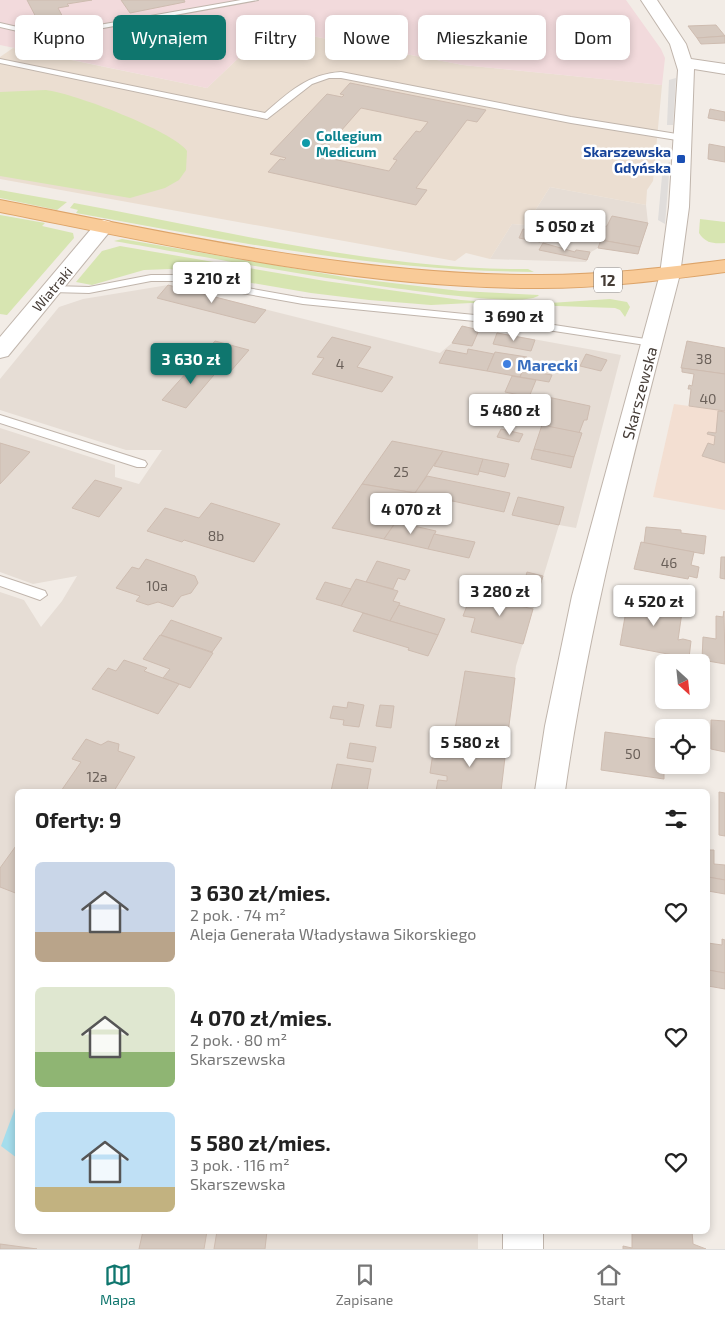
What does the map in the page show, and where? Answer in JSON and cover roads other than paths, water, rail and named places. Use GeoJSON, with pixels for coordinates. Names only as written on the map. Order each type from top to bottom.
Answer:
{"type":"FeatureCollection","features":[{"type":"Feature","properties":{"kind":"main road","name":"12"},"geometry":{"type":"LineString","coordinates":[[0,206],[314,264],[432,278],[547,283],[670,274],[725,266]]}},
{"type":"Feature","properties":{"kind":"street","name":"Skarszewska"},"geometry":{"type":"LineString","coordinates":[[550,789],[556,740],[580,620],[670,274],[678,207],[685,63],[674,35],[650,0]]}},
{"type":"Feature","properties":{"kind":"street"},"geometry":{"type":"LineString","coordinates":[[685,63],[725,69]]}},
{"type":"Feature","properties":{"kind":"street","name":"Wiatraki"},"geometry":{"type":"LineString","coordinates":[[0,351],[104,226]]}},
{"type":"Feature","properties":{"kind":"street"},"geometry":{"type":"LineString","coordinates":[[523,1234],[523,1249]]}},
{"type":"Feature","properties":{"kind":"lane"},"geometry":{"type":"LineString","coordinates":[[0,26],[48,36],[254,0]]}},
{"type":"Feature","properties":{"kind":"lane"},"geometry":{"type":"LineString","coordinates":[[0,60],[267,116],[310,80],[324,76],[341,75],[579,121],[682,138]]}},
{"type":"Feature","properties":{"kind":"lane"},"geometry":{"type":"LineString","coordinates":[[51,289],[89,290],[151,278],[175,278],[312,302],[515,322],[652,343]]}},
{"type":"Feature","properties":{"kind":"lane"},"geometry":{"type":"LineString","coordinates":[[0,419],[141,464]]}},
{"type":"Feature","properties":{"kind":"lane"},"geometry":{"type":"LineString","coordinates":[[0,581],[40,595]]}},
{"type":"Feature","properties":{"kind":"water"},"geometry":{"type":"Polygon","coordinates":[[[15,1108],[15,1156],[1,1146],[15,1108]]]}},
{"type":"Feature","properties":{"kind":"place","name":"Collegium Medicum"},"geometry":{"type":"Point","coordinates":[306,143]}},
{"type":"Feature","properties":{"kind":"place","name":"Skarszewska Gdyńska"},"geometry":{"type":"Point","coordinates":[681,159]}},
{"type":"Feature","properties":{"kind":"place","name":"Marecki"},"geometry":{"type":"Point","coordinates":[507,364]}}]}
